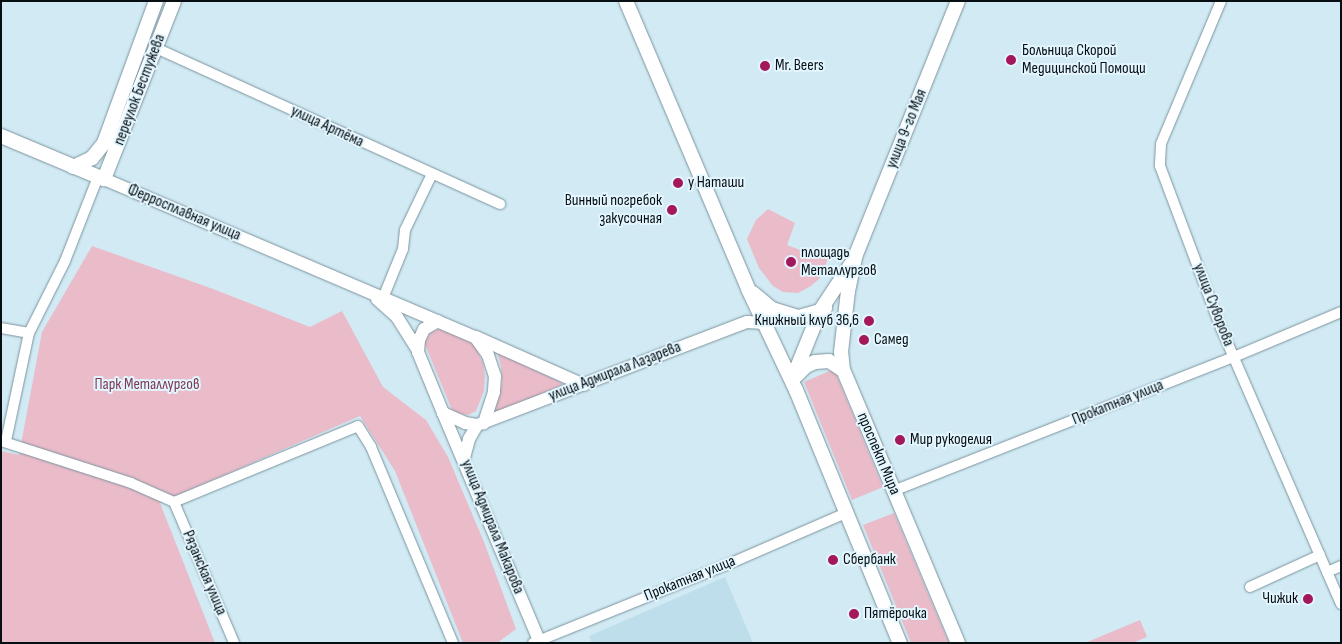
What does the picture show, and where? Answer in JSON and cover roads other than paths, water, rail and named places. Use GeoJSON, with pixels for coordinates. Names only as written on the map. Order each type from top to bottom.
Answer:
{"type":"FeatureCollection","features":[{"type":"Feature","properties":{"kind":"main road","name":"переулок Бестужева"},"geometry":{"type":"LineString","coordinates":[[73,167],[92,158],[104,143],[156,1]]}},
{"type":"Feature","properties":{"kind":"main road","name":"переулок Бестужева"},"geometry":{"type":"LineString","coordinates":[[101,178],[174,1]]}},
{"type":"Feature","properties":{"kind":"main road"},"geometry":{"type":"LineString","coordinates":[[626,1],[748,289],[792,380],[900,643]]}},
{"type":"Feature","properties":{"kind":"main road","name":"улица 9-го Мая"},"geometry":{"type":"LineString","coordinates":[[855,257],[958,1]]}},
{"type":"Feature","properties":{"kind":"main road","name":"Ферросплавная улица"},"geometry":{"type":"LineString","coordinates":[[1,136],[101,178]]}},
{"type":"Feature","properties":{"kind":"main road"},"geometry":{"type":"LineString","coordinates":[[792,380],[820,312],[855,257]]}},
{"type":"Feature","properties":{"kind":"main road","name":"проспект Мира"},"geometry":{"type":"LineString","coordinates":[[855,257],[848,291],[841,352],[843,370],[958,643]]}},
{"type":"Feature","properties":{"kind":"main road"},"geometry":{"type":"LineString","coordinates":[[748,289],[772,309],[799,317]]}},
{"type":"Feature","properties":{"kind":"main road"},"geometry":{"type":"LineString","coordinates":[[764,323],[820,312],[848,291]]}},
{"type":"Feature","properties":{"kind":"main road"},"geometry":{"type":"LineString","coordinates":[[792,380],[806,366],[815,362],[829,362],[843,370]]}},
{"type":"Feature","properties":{"kind":"street","name":"улица Суворова"},"geometry":{"type":"LineString","coordinates":[[1221,1],[1162,144],[1160,166],[1234,358],[1341,604]]}},
{"type":"Feature","properties":{"kind":"street","name":"улица Артёма"},"geometry":{"type":"LineString","coordinates":[[156,48],[500,204]]}},
{"type":"Feature","properties":{"kind":"street"},"geometry":{"type":"LineString","coordinates":[[383,298],[403,248],[405,230],[432,174]]}},
{"type":"Feature","properties":{"kind":"street"},"geometry":{"type":"LineString","coordinates":[[101,178],[66,262],[29,333],[4,441],[131,483],[174,502],[358,426],[370,447],[453,643]]}},
{"type":"Feature","properties":{"kind":"street","name":"Ферросплавная улица"},"geometry":{"type":"LineString","coordinates":[[101,178],[438,321]]}},
{"type":"Feature","properties":{"kind":"street"},"geometry":{"type":"LineString","coordinates":[[367,291],[397,317],[418,352],[443,413],[465,423],[481,424]]}},
{"type":"Feature","properties":{"kind":"street","name":"Прокатная улица"},"geometry":{"type":"LineString","coordinates":[[893,491],[1234,358],[1341,312]]}},
{"type":"Feature","properties":{"kind":"street"},"geometry":{"type":"LineString","coordinates":[[418,352],[419,340],[424,329],[438,321],[584,384]]}},
{"type":"Feature","properties":{"kind":"street","name":"улица Адмирала Лазарева"},"geometry":{"type":"LineString","coordinates":[[481,424],[747,322],[764,323]]}},
{"type":"Feature","properties":{"kind":"street"},"geometry":{"type":"LineString","coordinates":[[1,328],[29,333]]}},
{"type":"Feature","properties":{"kind":"street"},"geometry":{"type":"LineString","coordinates":[[464,458],[469,439],[481,424],[492,399],[495,376],[488,355],[475,337]]}},
{"type":"Feature","properties":{"kind":"street","name":"улица Адмирала Макарова"},"geometry":{"type":"LineString","coordinates":[[443,413],[464,458],[537,642]]}},
{"type":"Feature","properties":{"kind":"street","name":"Рязанская улица"},"geometry":{"type":"LineString","coordinates":[[174,502],[234,643]]}},
{"type":"Feature","properties":{"kind":"street","name":"Прокатная улица"},"geometry":{"type":"LineString","coordinates":[[537,642],[724,566],[846,513]]}},
{"type":"Feature","properties":{"kind":"street"},"geometry":{"type":"LineString","coordinates":[[1250,587],[1320,555]]}},
{"type":"Feature","properties":{"kind":"street"},"geometry":{"type":"LineString","coordinates":[[1328,572],[1341,566]]}},
{"type":"Feature","properties":{"kind":"place","name":"Больница Скорой Медицинской Помощи"},"geometry":{"type":"Point","coordinates":[1011,60]}},
{"type":"Feature","properties":{"kind":"place","name":"Mr. Beers"},"geometry":{"type":"Point","coordinates":[765,66]}},
{"type":"Feature","properties":{"kind":"place","name":"у Наташи"},"geometry":{"type":"Point","coordinates":[678,183]}},
{"type":"Feature","properties":{"kind":"place","name":"Винный погребок закусочная"},"geometry":{"type":"Point","coordinates":[672,210]}},
{"type":"Feature","properties":{"kind":"place","name":"площадь Металлургов"},"geometry":{"type":"Point","coordinates":[791,262]}},
{"type":"Feature","properties":{"kind":"place","name":"Книжный клуб 36,6"},"geometry":{"type":"Point","coordinates":[869,321]}},
{"type":"Feature","properties":{"kind":"place","name":"Самед"},"geometry":{"type":"Point","coordinates":[864,340]}},
{"type":"Feature","properties":{"kind":"place","name":"Мир рукоделия"},"geometry":{"type":"Point","coordinates":[900,440]}},
{"type":"Feature","properties":{"kind":"place","name":"Сбербанк"},"geometry":{"type":"Point","coordinates":[833,560]}},
{"type":"Feature","properties":{"kind":"place","name":"Чижик"},"geometry":{"type":"Point","coordinates":[1308,599]}},
{"type":"Feature","properties":{"kind":"place","name":"Пятёрочка"},"geometry":{"type":"Point","coordinates":[854,614]}},
{"type":"Feature","properties":{"kind":"park label","name":"Парк Металлургов"},"geometry":{"type":"Point","coordinates":[147,385]}}]}
